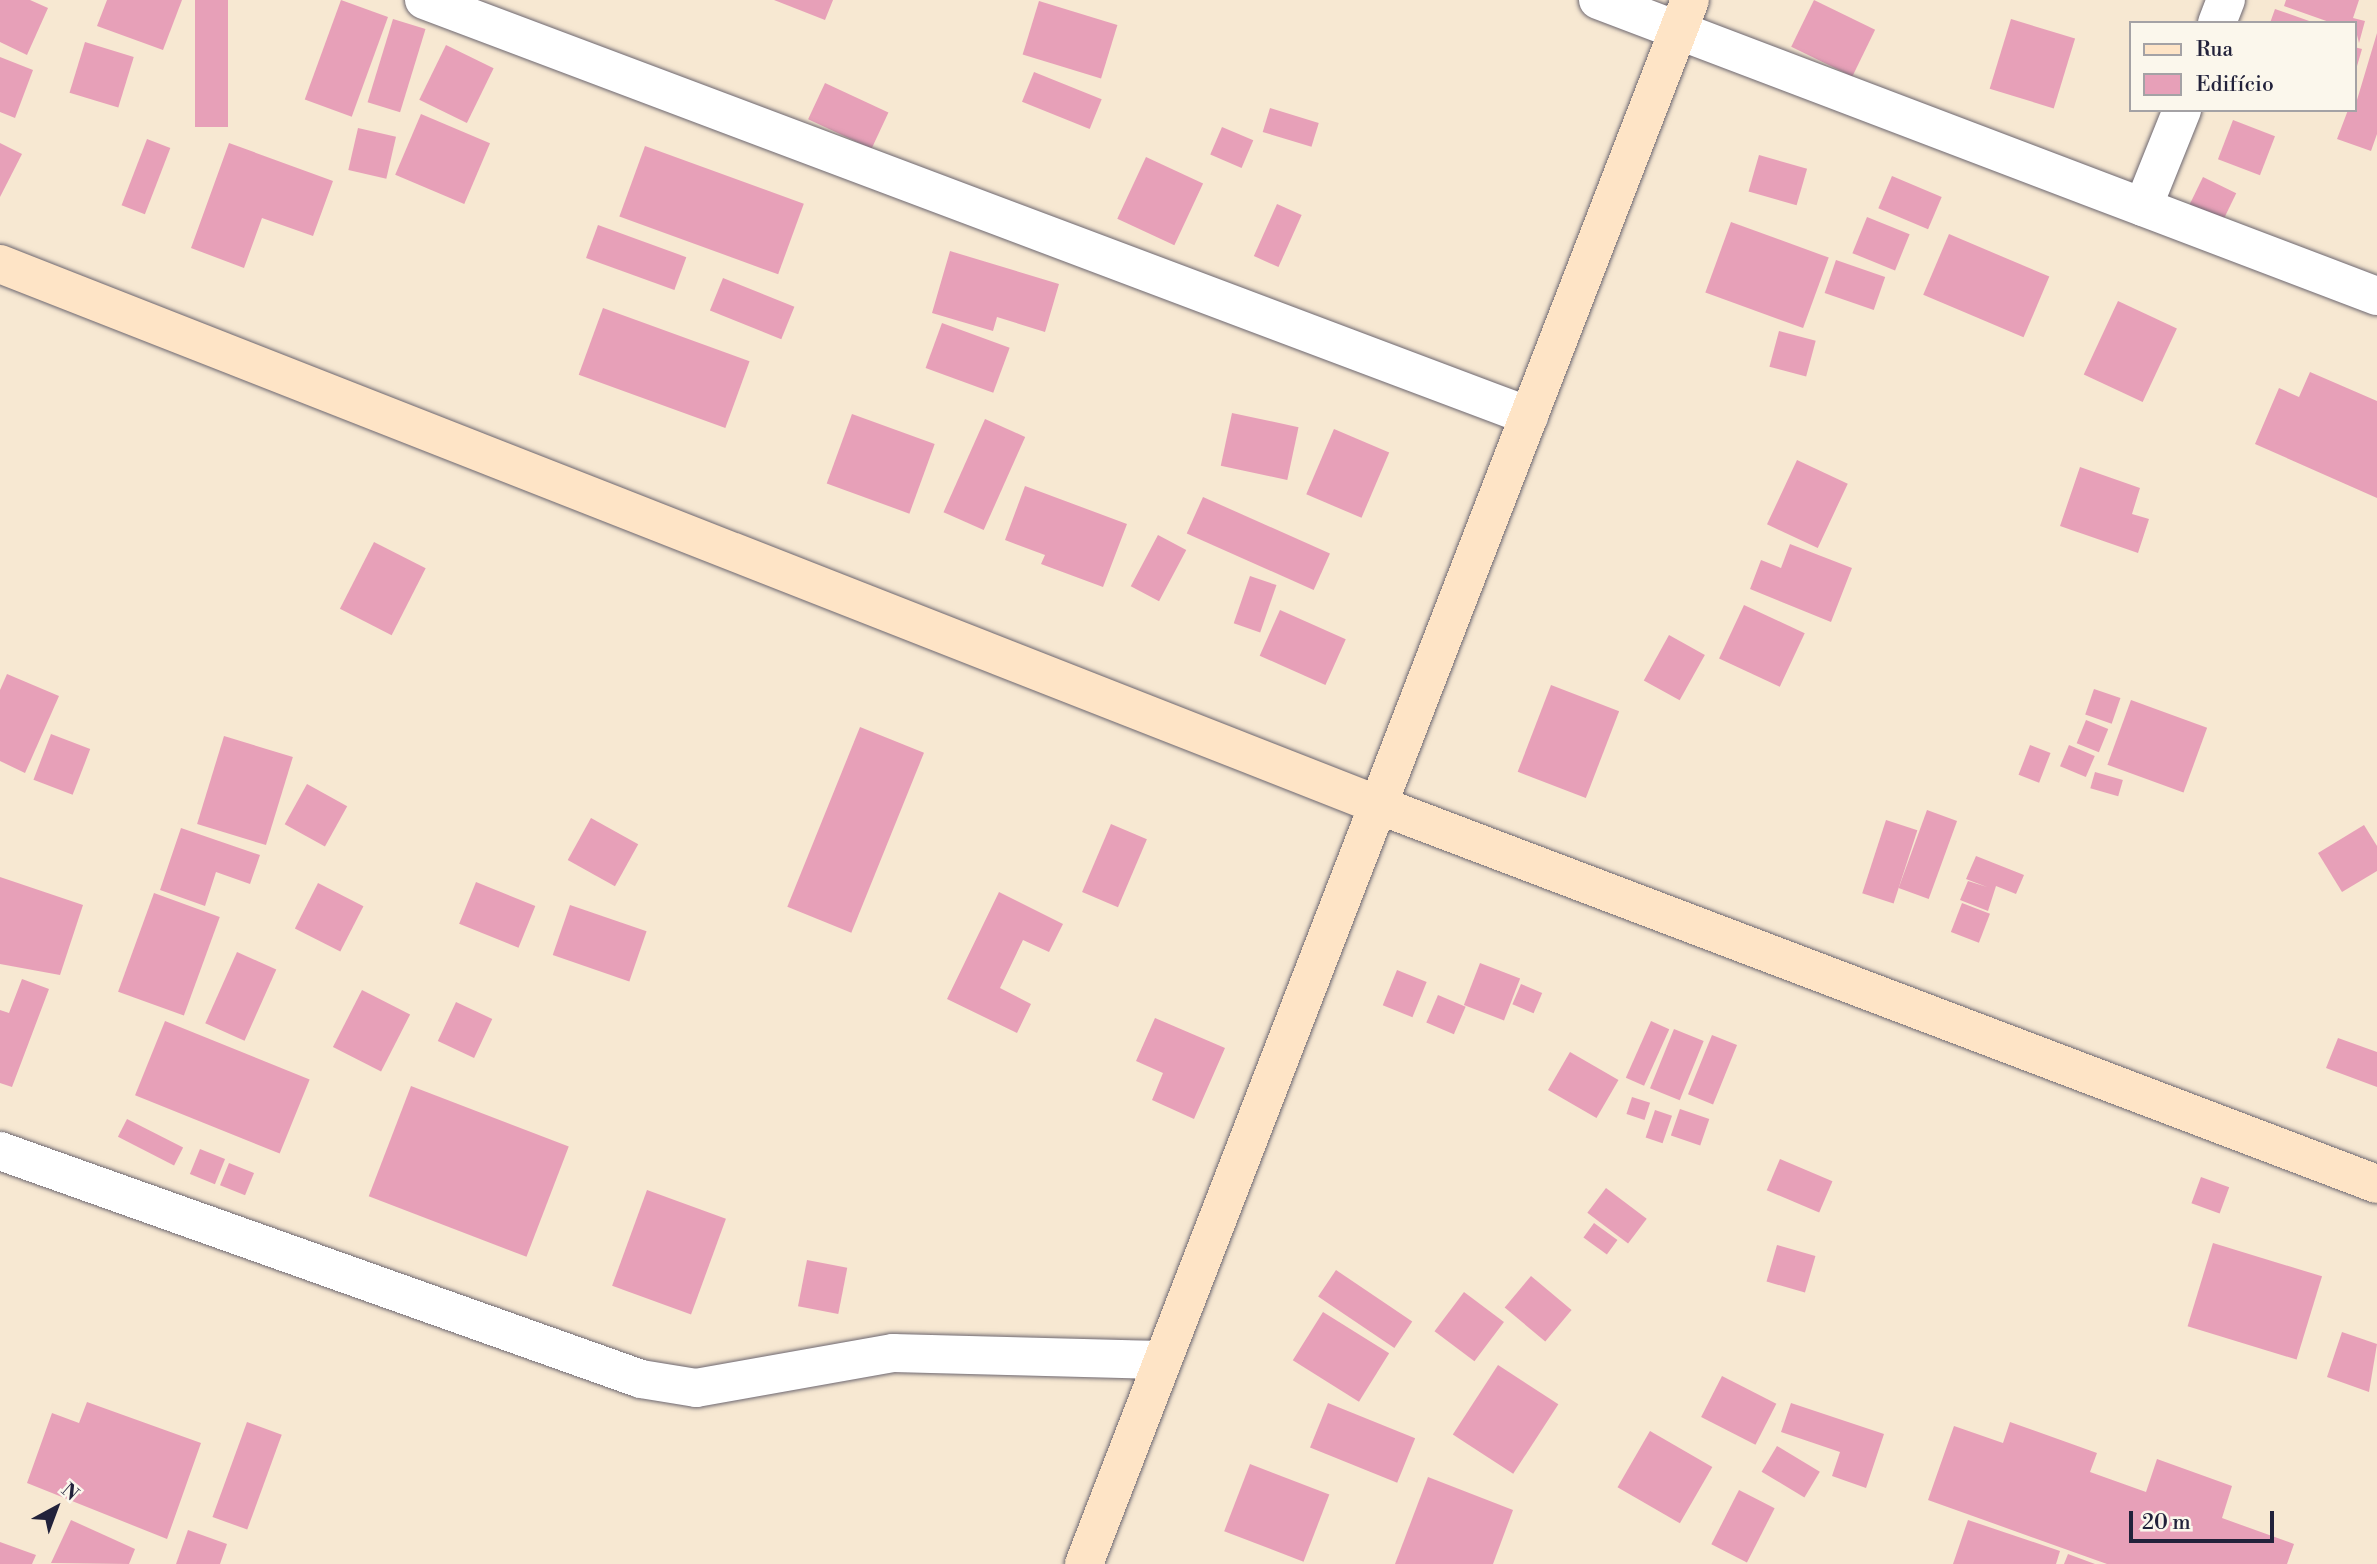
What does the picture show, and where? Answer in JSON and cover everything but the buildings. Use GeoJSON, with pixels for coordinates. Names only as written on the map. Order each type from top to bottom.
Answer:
{"type":"FeatureCollection","features":[{"type":"Feature","properties":{"kind":"street"},"geometry":{"type":"LineString","coordinates":[[424,0],[1529,416]]}},
{"type":"Feature","properties":{"kind":"street"},"geometry":{"type":"LineString","coordinates":[[1598,0],[1684,15],[2143,207],[2377,296]]}},
{"type":"Feature","properties":{"kind":"street"},"geometry":{"type":"LineString","coordinates":[[2218,21],[2226,0]]}},
{"type":"Feature","properties":{"kind":"street"},"geometry":{"type":"LineString","coordinates":[[1094,1561],[1163,1360],[1684,15]]}},
{"type":"Feature","properties":{"kind":"street"},"geometry":{"type":"LineString","coordinates":[[2143,207],[2181,112]]}},
{"type":"Feature","properties":{"kind":"street"},"geometry":{"type":"LineString","coordinates":[[0,264],[1378,805],[2377,1184]]}},
{"type":"Feature","properties":{"kind":"street"},"geometry":{"type":"LineString","coordinates":[[0,1151],[641,1379],[696,1388],[893,1353],[1163,1360]]}}]}
